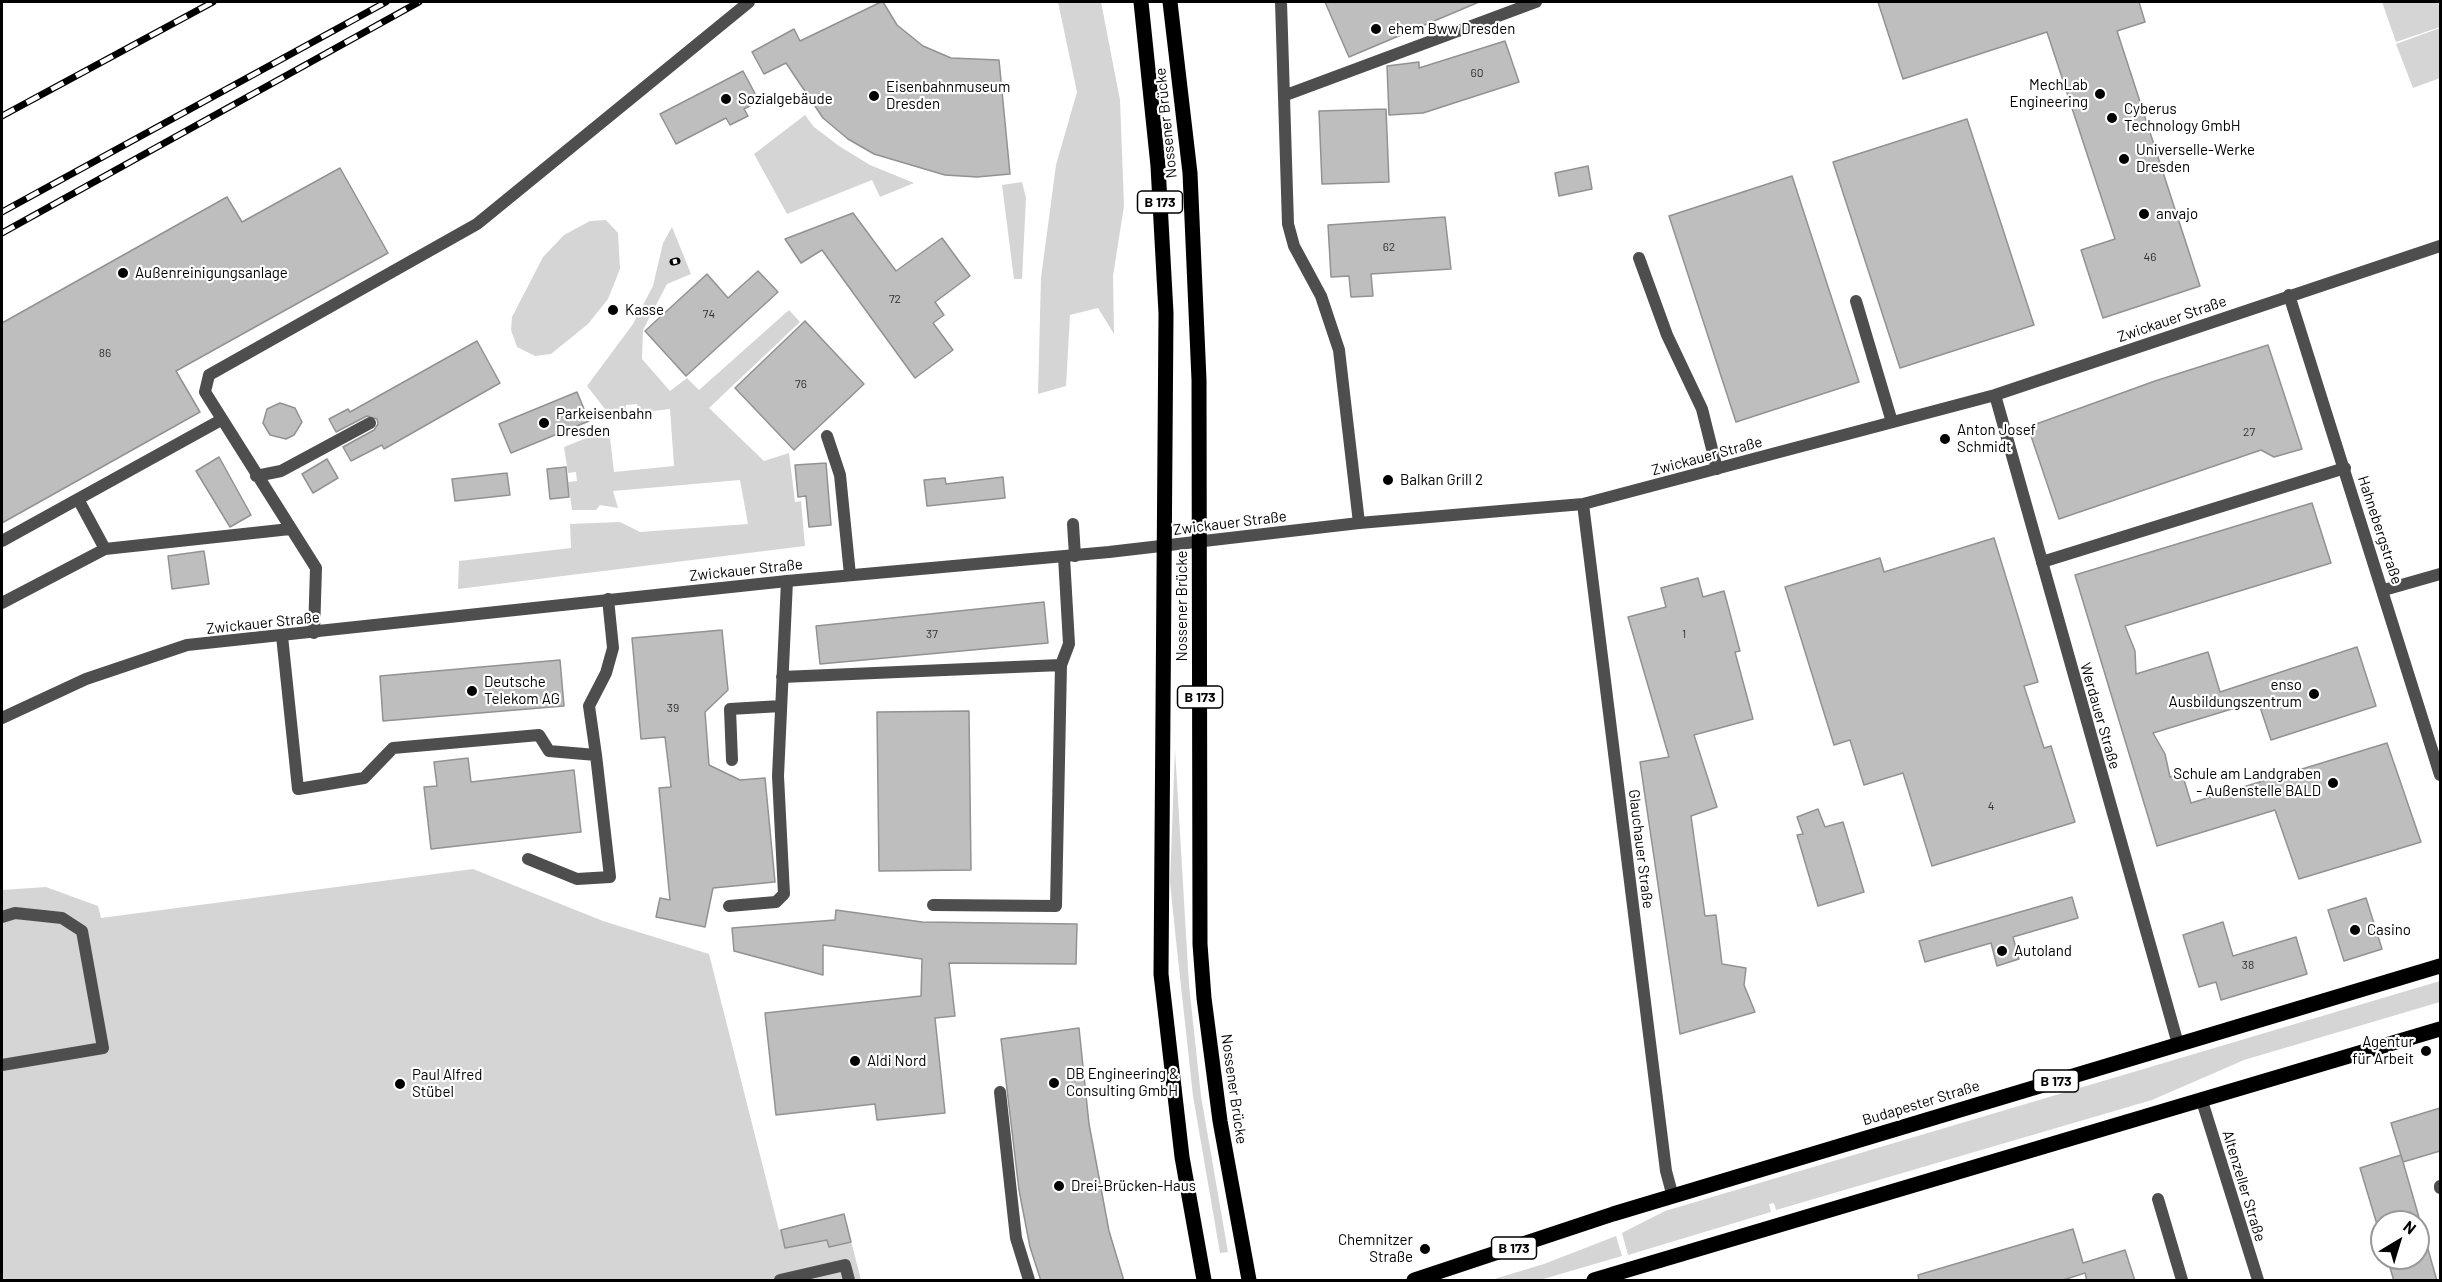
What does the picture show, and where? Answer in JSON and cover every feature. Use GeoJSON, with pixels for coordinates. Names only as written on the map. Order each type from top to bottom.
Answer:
{"type":"FeatureCollection","features":[{"type":"Feature","properties":{"kind":"main road","name":"Nossener Brücke"},"geometry":{"type":"LineString","coordinates":[[1141,2],[1159,177],[1166,313],[1161,974],[1182,1157],[1204,1281]]}},
{"type":"Feature","properties":{"kind":"main road","name":"Nossener Brücke"},"geometry":{"type":"LineString","coordinates":[[1170,2],[1190,173],[1199,396],[1200,944],[1204,998],[1220,1121],[1249,1281]]}},
{"type":"Feature","properties":{"kind":"main road","name":"Budapester Straße"},"geometry":{"type":"LineString","coordinates":[[1414,1281],[1613,1214],[2440,966]]}},
{"type":"Feature","properties":{"kind":"main road"},"geometry":{"type":"LineString","coordinates":[[1594,1281],[2440,1029]]}},
{"type":"Feature","properties":{"kind":"street"},"geometry":{"type":"LineString","coordinates":[[314,633],[316,568],[205,392],[209,375],[477,224],[748,2]]}},
{"type":"Feature","properties":{"kind":"street"},"geometry":{"type":"LineString","coordinates":[[1281,2],[1286,95],[1284,170],[1288,224],[1294,246],[1321,296],[1339,350],[1359,523]]}},
{"type":"Feature","properties":{"kind":"street"},"geometry":{"type":"LineString","coordinates":[[1286,95],[1536,2]]}},
{"type":"Feature","properties":{"kind":"street","name":"Zwickauer Straße"},"geometry":{"type":"LineString","coordinates":[[2,717],[86,680],[187,645],[314,633],[608,599],[1069,556],[1359,523],[1583,504],[1995,395],[2440,246]]}},
{"type":"Feature","properties":{"kind":"street"},"geometry":{"type":"LineString","coordinates":[[1639,258],[1667,335],[1702,409],[1717,469]]}},
{"type":"Feature","properties":{"kind":"street","name":"Hahnebergstraße"},"geometry":{"type":"LineString","coordinates":[[2289,295],[2384,590],[2440,775]]}},
{"type":"Feature","properties":{"kind":"street"},"geometry":{"type":"LineString","coordinates":[[1856,301],[1892,422]]}},
{"type":"Feature","properties":{"kind":"street","name":"Werdauer Straße"},"geometry":{"type":"LineString","coordinates":[[1995,395],[2178,1044]]}},
{"type":"Feature","properties":{"kind":"street"},"geometry":{"type":"LineString","coordinates":[[2,541],[221,420]]}},
{"type":"Feature","properties":{"kind":"street"},"geometry":{"type":"LineString","coordinates":[[256,476],[281,471],[370,423]]}},
{"type":"Feature","properties":{"kind":"street"},"geometry":{"type":"LineString","coordinates":[[827,436],[840,475],[850,575]]}},
{"type":"Feature","properties":{"kind":"street"},"geometry":{"type":"LineString","coordinates":[[2042,562],[2345,468]]}},
{"type":"Feature","properties":{"kind":"street"},"geometry":{"type":"LineString","coordinates":[[78,498],[105,549]]}},
{"type":"Feature","properties":{"kind":"street","name":"Glauchauer Straße"},"geometry":{"type":"LineString","coordinates":[[1583,504],[1666,1172],[1672,1197]]}},
{"type":"Feature","properties":{"kind":"street"},"geometry":{"type":"LineString","coordinates":[[933,905],[1056,906],[1061,665],[1069,644],[1069,556],[1072,524]]}},
{"type":"Feature","properties":{"kind":"street"},"geometry":{"type":"LineString","coordinates":[[2,603],[105,549],[290,530]]}},
{"type":"Feature","properties":{"kind":"street"},"geometry":{"type":"LineString","coordinates":[[2384,590],[2440,574]]}},
{"type":"Feature","properties":{"kind":"street"},"geometry":{"type":"LineString","coordinates":[[729,906],[776,902],[784,894],[778,777],[787,581]]}},
{"type":"Feature","properties":{"kind":"street"},"geometry":{"type":"LineString","coordinates":[[528,859],[577,879],[610,877],[589,706],[606,674],[614,648],[608,599]]}},
{"type":"Feature","properties":{"kind":"street"},"geometry":{"type":"LineString","coordinates":[[282,636],[298,789],[364,778],[393,748],[539,735],[549,751],[596,755]]}},
{"type":"Feature","properties":{"kind":"street"},"geometry":{"type":"LineString","coordinates":[[782,677],[1061,665]]}},
{"type":"Feature","properties":{"kind":"street"},"geometry":{"type":"LineString","coordinates":[[732,760],[730,709],[781,706]]}},
{"type":"Feature","properties":{"kind":"street"},"geometry":{"type":"LineString","coordinates":[[2,917],[15,914],[62,918],[82,931],[103,1048],[2,1065]]}},
{"type":"Feature","properties":{"kind":"street"},"geometry":{"type":"LineString","coordinates":[[1000,1092],[1016,1238],[1029,1281]]}},
{"type":"Feature","properties":{"kind":"street","name":"Altenzeller Straße"},"geometry":{"type":"LineString","coordinates":[[2202,1101],[2258,1281]]}},
{"type":"Feature","properties":{"kind":"street"},"geometry":{"type":"LineString","coordinates":[[2158,1199],[2182,1281]]}},
{"type":"Feature","properties":{"kind":"street"},"geometry":{"type":"LineString","coordinates":[[780,1281],[845,1265],[849,1281]]}},
{"type":"Feature","properties":{"kind":"shaded area"},"geometry":{"type":"Polygon","coordinates":[[[1058,2],[1101,2],[1120,100],[1124,206],[1113,276],[1114,334],[1098,308],[1070,315],[1066,386],[1038,394],[1041,278],[1056,165],[1077,92],[1058,2]]]}},
{"type":"Feature","properties":{"kind":"shaded area"},"geometry":{"type":"Polygon","coordinates":[[[2382,2],[2440,2],[2440,27],[2396,42],[2382,2]]]}},
{"type":"Feature","properties":{"kind":"shaded area"},"geometry":{"type":"Polygon","coordinates":[[[2440,28],[2440,78],[2413,88],[2396,44],[2440,28]]]}},
{"type":"Feature","properties":{"kind":"shaded area"},"geometry":{"type":"Polygon","coordinates":[[[805,115],[814,127],[839,146],[870,165],[914,183],[880,197],[872,180],[787,214],[754,154],[805,115]]]}},
{"type":"Feature","properties":{"kind":"shaded area"},"geometry":{"type":"Polygon","coordinates":[[[1022,182],[1026,198],[1022,279],[1014,279],[1002,185],[1022,182]]]}},
{"type":"Feature","properties":{"kind":"shaded area"},"geometry":{"type":"Polygon","coordinates":[[[606,220],[618,233],[620,269],[608,299],[588,324],[551,354],[535,356],[517,347],[511,330],[512,317],[543,257],[564,235],[590,221],[606,220]]]}},
{"type":"Feature","properties":{"kind":"shaded area"},"geometry":{"type":"Polygon","coordinates":[[[672,227],[691,274],[667,284],[643,330],[642,359],[670,391],[687,378],[699,390],[789,310],[800,322],[709,408],[764,461],[789,453],[795,502],[801,501],[805,546],[458,589],[459,561],[571,548],[570,524],[620,522],[640,532],[748,524],[740,480],[613,491],[618,508],[600,505],[596,510],[572,510],[568,482],[577,481],[576,472],[568,473],[564,447],[609,429],[614,472],[674,466],[670,409],[637,413],[637,404],[626,405],[625,412],[609,414],[587,386],[633,324],[653,286],[663,243],[672,227]]]}},
{"type":"Feature","properties":{"kind":"shaded area"},"geometry":{"type":"Polygon","coordinates":[[[1175,749],[1189,985],[1201,1096],[1228,1252],[1220,1253],[1193,1096],[1170,882],[1175,749]]]}},
{"type":"Feature","properties":{"kind":"shaded area"},"geometry":{"type":"Polygon","coordinates":[[[473,869],[603,921],[709,954],[779,1230],[844,1214],[861,1280],[2,1280],[2,890],[46,887],[98,906],[101,918],[473,869]]]}},
{"type":"Feature","properties":{"kind":"shaded area"},"geometry":{"type":"Polygon","coordinates":[[[2440,981],[2440,1002],[2244,1060],[2152,1100],[1776,1210],[1774,1203],[1769,1204],[1771,1212],[1628,1255],[1622,1233],[1665,1211],[2440,981]]]}},
{"type":"Feature","properties":{"kind":"shaded area"},"geometry":{"type":"Polygon","coordinates":[[[1616,1236],[1622,1256],[1540,1280],[1491,1280],[1544,1264],[1616,1236]]]}},
{"type":"Feature","properties":{"kind":"building"},"geometry":{"type":"Polygon","coordinates":[[[881,2],[897,25],[923,46],[951,58],[999,60],[1010,174],[977,177],[945,175],[874,154],[848,139],[823,118],[786,63],[764,74],[752,52],[794,29],[800,41],[881,2]]]}},
{"type":"Feature","properties":{"kind":"building","name":"ehem Bww Dresden"},"geometry":{"type":"Polygon","coordinates":[[[1325,2],[1479,2],[1349,57],[1325,2]]]}},
{"type":"Feature","properties":{"kind":"building","name":"Universelle-Werke Dresden"},"geometry":{"type":"Polygon","coordinates":[[[1878,2],[2139,2],[2145,22],[2117,31],[2200,286],[2103,318],[2081,250],[2115,239],[2047,32],[1903,79],[1878,2]]]}},
{"type":"Feature","properties":{"kind":"building"},"geometry":{"type":"Polygon","coordinates":[[[1505,41],[1519,82],[1423,113],[1389,115],[1387,66],[1419,62],[1419,68],[1505,41]]]}},
{"type":"Feature","properties":{"kind":"building"},"geometry":{"type":"Polygon","coordinates":[[[743,71],[759,101],[744,109],[748,116],[730,125],[726,118],[676,144],[660,114],[743,71]]]}},
{"type":"Feature","properties":{"kind":"building"},"geometry":{"type":"Polygon","coordinates":[[[1386,109],[1389,182],[1322,184],[1319,111],[1386,109]]]}},
{"type":"Feature","properties":{"kind":"building"},"geometry":{"type":"Polygon","coordinates":[[[1967,119],[2034,325],[1900,368],[1833,162],[1967,119]]]}},
{"type":"Feature","properties":{"kind":"building"},"geometry":{"type":"Polygon","coordinates":[[[1588,166],[1592,189],[1559,196],[1555,173],[1588,166]]]}},
{"type":"Feature","properties":{"kind":"building"},"geometry":{"type":"Polygon","coordinates":[[[340,168],[388,253],[176,371],[200,412],[2,523],[2,323],[227,197],[242,222],[340,168]]]}},
{"type":"Feature","properties":{"kind":"building"},"geometry":{"type":"Polygon","coordinates":[[[1792,176],[1859,382],[1736,422],[1669,216],[1792,176]]]}},
{"type":"Feature","properties":{"kind":"building"},"geometry":{"type":"Polygon","coordinates":[[[853,213],[896,271],[942,238],[970,276],[935,302],[944,315],[933,323],[953,350],[915,378],[822,250],[801,263],[785,239],[853,213]]]}},
{"type":"Feature","properties":{"kind":"building"},"geometry":{"type":"Polygon","coordinates":[[[1445,217],[1451,269],[1371,274],[1373,296],[1351,297],[1349,276],[1331,277],[1328,225],[1445,217]]]}},
{"type":"Feature","properties":{"kind":"building"},"geometry":{"type":"Polygon","coordinates":[[[758,271],[778,292],[686,376],[645,331],[707,274],[728,298],[758,271]]]}},
{"type":"Feature","properties":{"kind":"building"},"geometry":{"type":"Polygon","coordinates":[[[805,321],[864,384],[794,450],[735,388],[805,321]]]}},
{"type":"Feature","properties":{"kind":"building"},"geometry":{"type":"Polygon","coordinates":[[[477,341],[500,383],[384,449],[382,445],[351,461],[343,447],[374,430],[378,424],[377,419],[367,416],[336,432],[329,419],[348,409],[350,412],[477,341]]]}},
{"type":"Feature","properties":{"kind":"building"},"geometry":{"type":"Polygon","coordinates":[[[2268,345],[2302,449],[2274,457],[2261,450],[2059,519],[2028,427],[2155,381],[2268,345]]]}},
{"type":"Feature","properties":{"kind":"building","name":"Parkeisenbahn Dresden"},"geometry":{"type":"Polygon","coordinates":[[[577,392],[589,421],[511,453],[499,424],[577,392]]]}},
{"type":"Feature","properties":{"kind":"building"},"geometry":{"type":"Polygon","coordinates":[[[280,403],[295,408],[302,422],[294,435],[286,439],[270,435],[263,423],[267,409],[280,403]]]}},
{"type":"Feature","properties":{"kind":"building"},"geometry":{"type":"Polygon","coordinates":[[[219,457],[251,515],[230,527],[196,471],[219,457]]]}},
{"type":"Feature","properties":{"kind":"building"},"geometry":{"type":"Polygon","coordinates":[[[327,459],[338,478],[313,493],[302,474],[327,459]]]}},
{"type":"Feature","properties":{"kind":"building"},"geometry":{"type":"Polygon","coordinates":[[[826,463],[831,525],[809,527],[806,496],[798,497],[795,465],[826,463]]]}},
{"type":"Feature","properties":{"kind":"building"},"geometry":{"type":"Polygon","coordinates":[[[566,467],[569,497],[550,499],[547,469],[566,467]]]}},
{"type":"Feature","properties":{"kind":"building"},"geometry":{"type":"Polygon","coordinates":[[[507,473],[510,495],[455,501],[452,479],[507,473]]]}},
{"type":"Feature","properties":{"kind":"building"},"geometry":{"type":"Polygon","coordinates":[[[1003,477],[1005,498],[927,506],[924,480],[945,478],[946,484],[1003,477]]]}},
{"type":"Feature","properties":{"kind":"building"},"geometry":{"type":"Polygon","coordinates":[[[2312,503],[2331,563],[2125,626],[2135,651],[2136,674],[2208,652],[2220,692],[2357,647],[2376,706],[2271,740],[2258,701],[2153,733],[2165,754],[2170,777],[2182,773],[2191,803],[2387,743],[2421,842],[2299,879],[2275,810],[2157,846],[2075,575],[2312,503]]]}},
{"type":"Feature","properties":{"kind":"building"},"geometry":{"type":"Polygon","coordinates":[[[1994,538],[2038,682],[2024,686],[2044,748],[2051,746],[2075,822],[1932,866],[1903,773],[1864,785],[1850,740],[1834,745],[1785,587],[1880,558],[1884,572],[1994,538]]]}},
{"type":"Feature","properties":{"kind":"building"},"geometry":{"type":"Polygon","coordinates":[[[204,551],[209,584],[172,589],[168,556],[204,551]]]}},
{"type":"Feature","properties":{"kind":"building"},"geometry":{"type":"Polygon","coordinates":[[[1698,578],[1703,597],[1724,591],[1740,651],[1735,652],[1753,719],[1694,735],[1717,807],[1691,816],[1705,916],[1716,915],[1722,964],[1746,968],[1744,985],[1755,1012],[1680,1034],[1640,762],[1669,757],[1628,617],[1666,607],[1661,588],[1698,578]]]}},
{"type":"Feature","properties":{"kind":"building"},"geometry":{"type":"Polygon","coordinates":[[[1044,602],[1048,643],[820,664],[816,626],[1044,602]]]}},
{"type":"Feature","properties":{"kind":"building"},"geometry":{"type":"Polygon","coordinates":[[[722,630],[728,690],[705,712],[709,765],[740,780],[765,778],[775,882],[713,888],[705,927],[656,917],[660,898],[670,900],[659,788],[671,787],[665,737],[641,739],[632,638],[722,630]]]}},
{"type":"Feature","properties":{"kind":"building","name":"Deutsche Telekom AG"},"geometry":{"type":"Polygon","coordinates":[[[560,660],[564,706],[383,721],[380,676],[560,660]]]}},
{"type":"Feature","properties":{"kind":"building"},"geometry":{"type":"Polygon","coordinates":[[[969,711],[971,870],[879,871],[877,712],[969,711]]]}},
{"type":"Feature","properties":{"kind":"building"},"geometry":{"type":"Polygon","coordinates":[[[468,758],[471,782],[574,770],[581,832],[431,849],[424,787],[437,786],[434,762],[468,758]]]}},
{"type":"Feature","properties":{"kind":"building"},"geometry":{"type":"Polygon","coordinates":[[[1818,809],[1825,827],[1843,822],[1864,892],[1818,906],[1797,835],[1803,834],[1797,817],[1818,809]]]}},
{"type":"Feature","properties":{"kind":"building"},"geometry":{"type":"Polygon","coordinates":[[[2072,897],[2078,918],[2013,937],[2019,959],[1997,966],[1991,943],[1925,962],[1919,941],[2072,897]]]}},
{"type":"Feature","properties":{"kind":"building","name":"Casino"},"geometry":{"type":"Polygon","coordinates":[[[2366,898],[2382,949],[2344,961],[2328,910],[2366,898]]]}},
{"type":"Feature","properties":{"kind":"building"},"geometry":{"type":"Polygon","coordinates":[[[836,910],[922,922],[1077,924],[1076,964],[949,963],[955,1016],[935,1018],[945,1113],[877,1120],[875,1104],[776,1115],[765,1013],[921,996],[922,959],[823,945],[823,975],[734,951],[732,928],[835,920],[836,910]]]}},
{"type":"Feature","properties":{"kind":"building"},"geometry":{"type":"Polygon","coordinates":[[[2223,922],[2233,956],[2296,937],[2307,974],[2221,1000],[2216,982],[2199,987],[2183,935],[2223,922]]]}},
{"type":"Feature","properties":{"kind":"building","name":"Drei-Brücken-Haus"},"geometry":{"type":"Polygon","coordinates":[[[1079,1028],[1089,1124],[1109,1231],[1124,1281],[1041,1281],[1030,1247],[1019,1190],[1001,1039],[1079,1028]]]}},
{"type":"Feature","properties":{"kind":"building"},"geometry":{"type":"Polygon","coordinates":[[[2440,1108],[2440,1151],[2403,1162],[2391,1123],[2440,1108]]]}},
{"type":"Feature","properties":{"kind":"building"},"geometry":{"type":"Polygon","coordinates":[[[2401,1155],[2417,1210],[2373,1210],[2360,1168],[2401,1155]]]}},
{"type":"Feature","properties":{"kind":"building"},"geometry":{"type":"Polygon","coordinates":[[[844,1214],[851,1242],[829,1247],[827,1240],[785,1248],[781,1230],[844,1214]]]}},
{"type":"Feature","properties":{"kind":"building"},"geometry":{"type":"Polygon","coordinates":[[[2073,1229],[2083,1263],[2125,1250],[2135,1281],[2087,1281],[2085,1273],[2060,1281],[1919,1281],[1918,1275],[2073,1229]]]}},
{"type":"Feature","properties":{"kind":"building"},"geometry":{"type":"Polygon","coordinates":[[[2430,1256],[2437,1281],[2394,1281],[2391,1270],[2430,1270],[2430,1256]]]}},
{"type":"Feature","properties":{"kind":"railway"},"geometry":{"type":"LineString","coordinates":[[2,116],[213,2]]}},
{"type":"Feature","properties":{"kind":"railway"},"geometry":{"type":"LineString","coordinates":[[2,212],[386,2]]}},
{"type":"Feature","properties":{"kind":"railway"},"geometry":{"type":"LineString","coordinates":[[2,233],[419,2]]}},
{"type":"Feature","properties":{"kind":"railway"},"geometry":{"type":"LineString","coordinates":[[673,262],[677,261]]}},
{"type":"Feature","properties":{"kind":"place","name":"ehem Bww Dresden"},"geometry":{"type":"Point","coordinates":[1376,29]}},
{"type":"Feature","properties":{"kind":"place","name":"MechLab Engineering"},"geometry":{"type":"Point","coordinates":[2100,94]}},
{"type":"Feature","properties":{"kind":"place","name":"Eisenbahnmuseum Dresden"},"geometry":{"type":"Point","coordinates":[874,96]}},
{"type":"Feature","properties":{"kind":"place","name":"Sozialgebäude"},"geometry":{"type":"Point","coordinates":[726,99]}},
{"type":"Feature","properties":{"kind":"place","name":"Cyberus Technology GmbH"},"geometry":{"type":"Point","coordinates":[2112,118]}},
{"type":"Feature","properties":{"kind":"place","name":"Universelle-Werke Dresden"},"geometry":{"type":"Point","coordinates":[2124,159]}},
{"type":"Feature","properties":{"kind":"place","name":"anvajo"},"geometry":{"type":"Point","coordinates":[2144,214]}},
{"type":"Feature","properties":{"kind":"place","name":"Außenreinigungsanlage"},"geometry":{"type":"Point","coordinates":[123,273]}},
{"type":"Feature","properties":{"kind":"place","name":"Kasse"},"geometry":{"type":"Point","coordinates":[613,310]}},
{"type":"Feature","properties":{"kind":"place","name":"Parkeisenbahn Dresden"},"geometry":{"type":"Point","coordinates":[544,423]}},
{"type":"Feature","properties":{"kind":"place","name":"Anton Josef Schmidt"},"geometry":{"type":"Point","coordinates":[1945,439]}},
{"type":"Feature","properties":{"kind":"place","name":"Balkan Grill 2"},"geometry":{"type":"Point","coordinates":[1388,480]}},
{"type":"Feature","properties":{"kind":"place","name":"Deutsche Telekom AG"},"geometry":{"type":"Point","coordinates":[472,691]}},
{"type":"Feature","properties":{"kind":"place","name":"enso Ausbildungszentrum"},"geometry":{"type":"Point","coordinates":[2314,694]}},
{"type":"Feature","properties":{"kind":"place","name":"Schule am Landgraben - Außenstelle BALD"},"geometry":{"type":"Point","coordinates":[2333,783]}},
{"type":"Feature","properties":{"kind":"place","name":"Casino"},"geometry":{"type":"Point","coordinates":[2355,930]}},
{"type":"Feature","properties":{"kind":"place","name":"Autoland"},"geometry":{"type":"Point","coordinates":[2002,951]}},
{"type":"Feature","properties":{"kind":"place","name":"Agentur für Arbeit"},"geometry":{"type":"Point","coordinates":[2426,1051]}},
{"type":"Feature","properties":{"kind":"place","name":"Aldi Nord"},"geometry":{"type":"Point","coordinates":[855,1061]}},
{"type":"Feature","properties":{"kind":"place","name":"DB Engineering & Consulting GmbH"},"geometry":{"type":"Point","coordinates":[1054,1083]}},
{"type":"Feature","properties":{"kind":"place","name":"Paul Alfred Stübel"},"geometry":{"type":"Point","coordinates":[400,1084]}},
{"type":"Feature","properties":{"kind":"place","name":"Drei-Brücken-Haus"},"geometry":{"type":"Point","coordinates":[1059,1186]}},
{"type":"Feature","properties":{"kind":"place","name":"Chemnitzer Straße"},"geometry":{"type":"Point","coordinates":[1425,1249]}}]}
